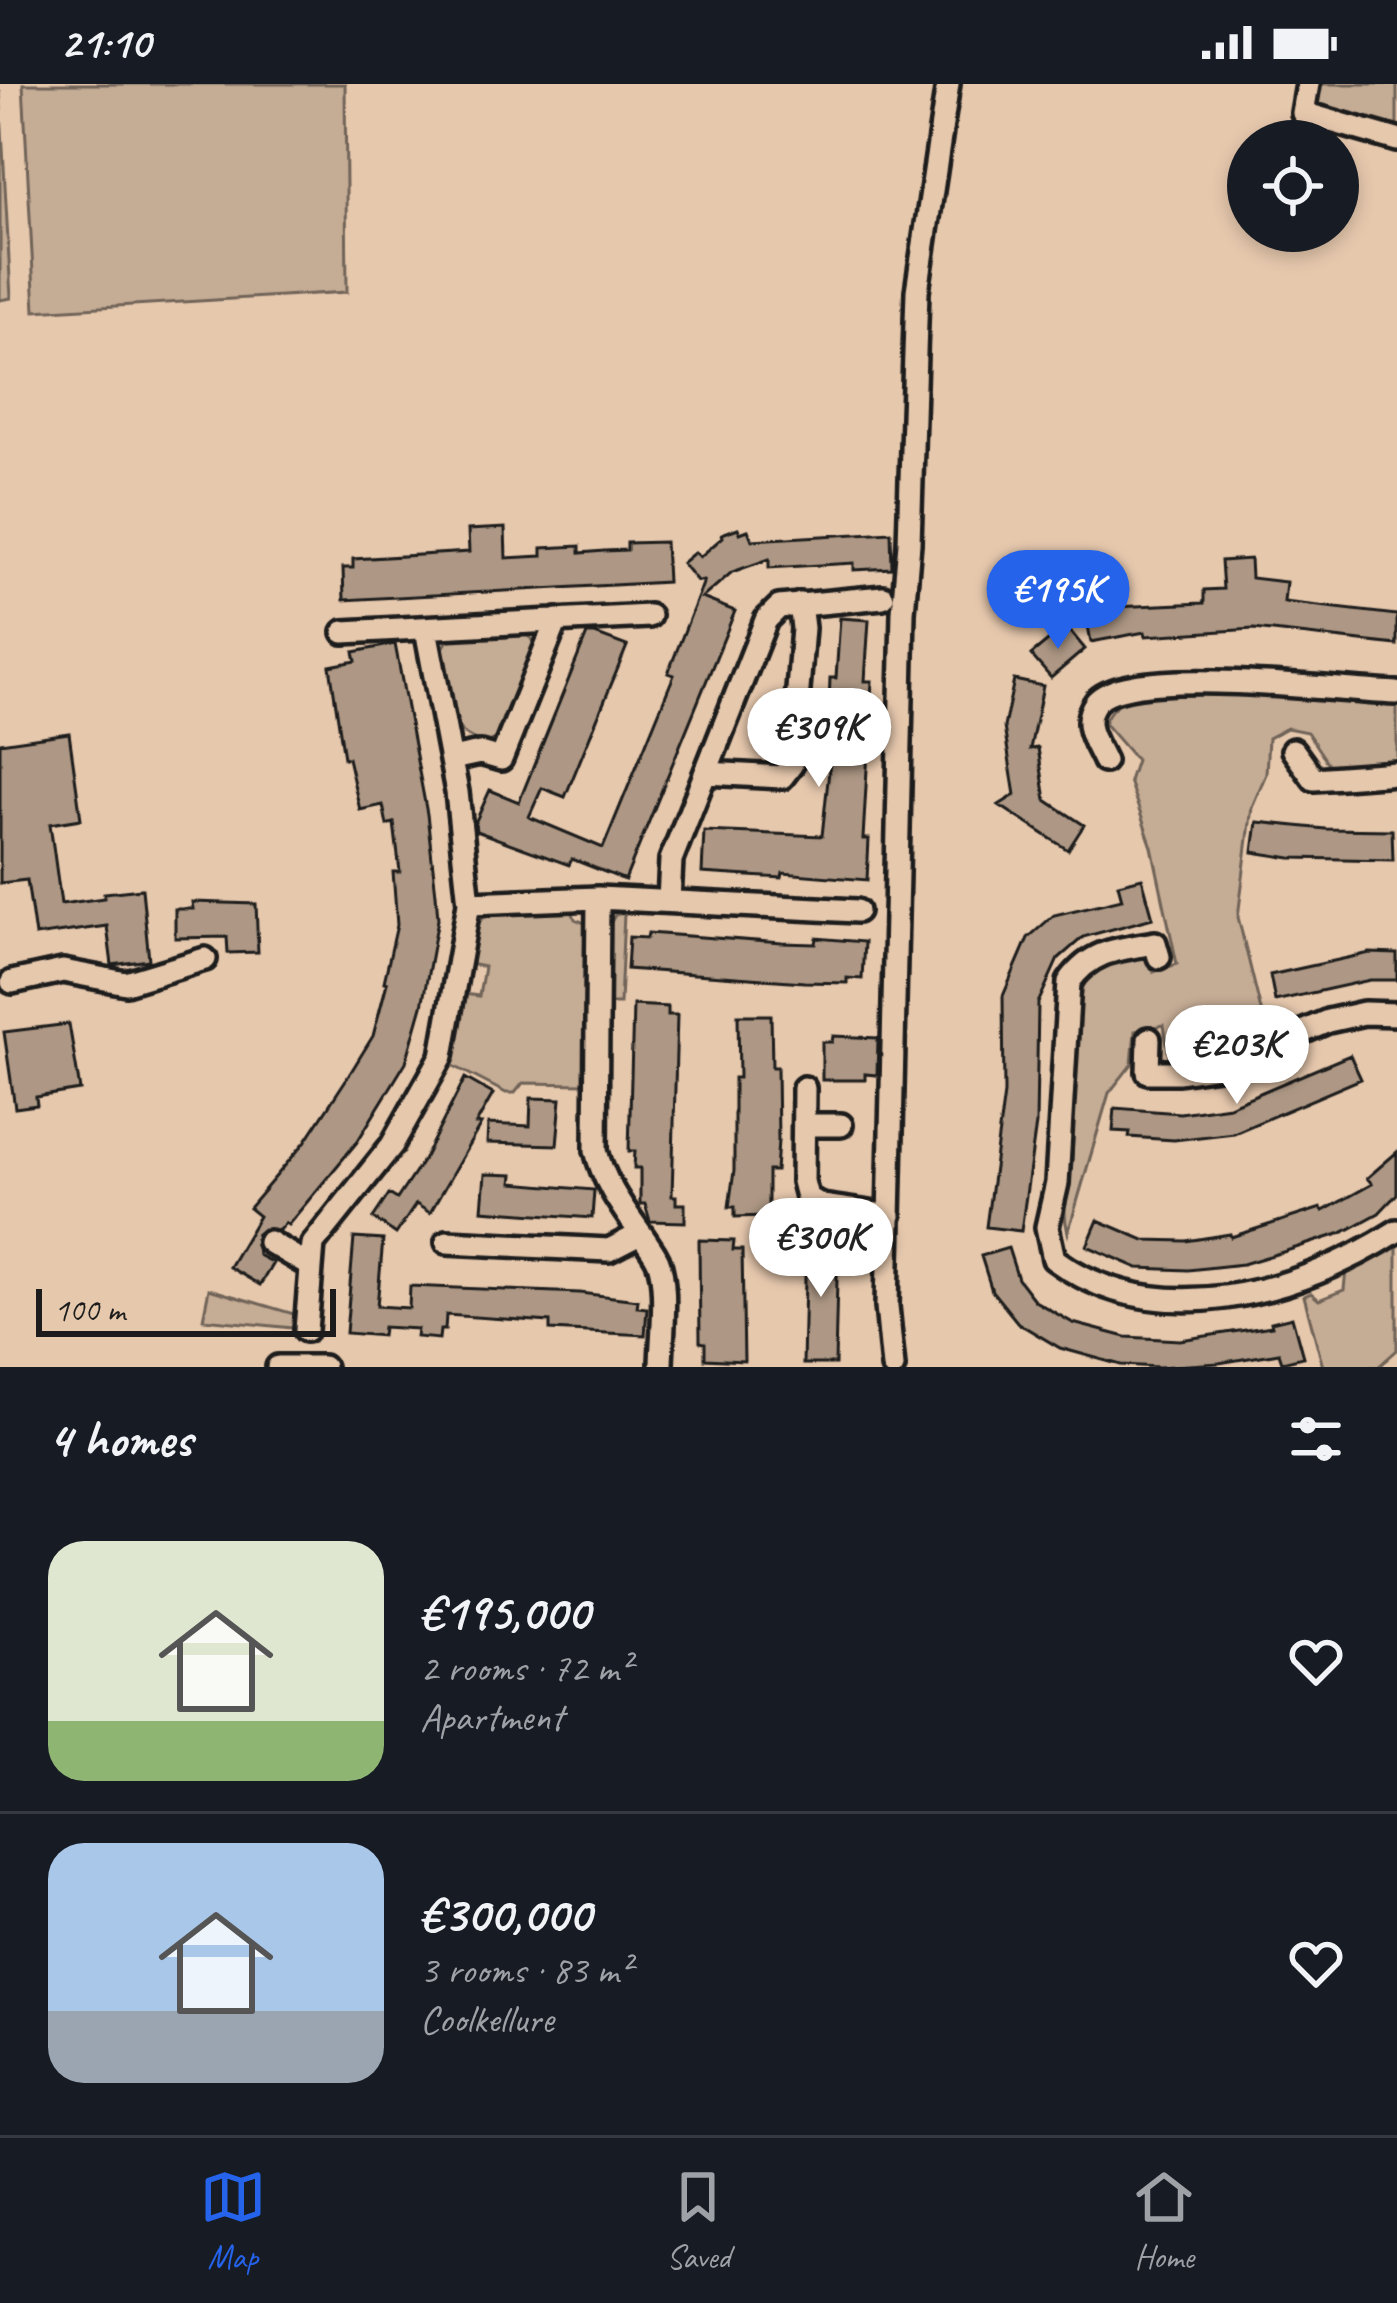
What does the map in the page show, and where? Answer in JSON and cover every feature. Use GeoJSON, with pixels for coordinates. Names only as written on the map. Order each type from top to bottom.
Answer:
{"type":"FeatureCollection","features":[{"type":"Feature","properties":{"kind":"street"},"geometry":{"type":"LineString","coordinates":[[893,1367],[887,1306],[895,865],[917,291],[948,84]]}},
{"type":"Feature","properties":{"kind":"street"},"geometry":{"type":"LineString","coordinates":[[1308,84],[1303,113],[1397,140]]}},
{"type":"Feature","properties":{"kind":"street"},"geometry":{"type":"LineString","coordinates":[[669,902],[671,860],[766,620],[779,607],[883,597]]}},
{"type":"Feature","properties":{"kind":"street"},"geometry":{"type":"LineString","coordinates":[[706,773],[782,777],[792,764],[803,628],[800,604]]}},
{"type":"Feature","properties":{"kind":"street"},"geometry":{"type":"LineString","coordinates":[[344,632],[649,616]]}},
{"type":"Feature","properties":{"kind":"street"},"geometry":{"type":"LineString","coordinates":[[452,759],[480,753],[501,759],[557,620]]}},
{"type":"Feature","properties":{"kind":"street"},"geometry":{"type":"LineString","coordinates":[[306,1330],[316,1240],[392,1145],[439,1064],[469,903],[452,759],[426,628]]}},
{"type":"Feature","properties":{"kind":"street"},"geometry":{"type":"LineString","coordinates":[[1104,761],[1087,726],[1090,712],[1099,698],[1124,688],[1258,681],[1397,693]]}},
{"type":"Feature","properties":{"kind":"street"},"geometry":{"type":"LineString","coordinates":[[1293,751],[1314,779],[1397,773]]}},
{"type":"Feature","properties":{"kind":"street"},"geometry":{"type":"LineString","coordinates":[[469,903],[598,898],[857,911]]}},
{"type":"Feature","properties":{"kind":"street"},"geometry":{"type":"LineString","coordinates":[[598,898],[596,1150],[600,1168],[658,1261],[661,1367]]}},
{"type":"Feature","properties":{"kind":"street"},"geometry":{"type":"LineString","coordinates":[[1159,957],[1155,943],[1106,951],[1083,962],[1069,982],[1057,1183],[1047,1227],[1054,1259],[1082,1279],[1135,1296],[1212,1298],[1322,1273],[1397,1231]]}},
{"type":"Feature","properties":{"kind":"street"},"geometry":{"type":"LineString","coordinates":[[12,982],[63,971],[126,982],[205,959]]}},
{"type":"Feature","properties":{"kind":"street"},"geometry":{"type":"LineString","coordinates":[[1149,1039],[1148,1072],[1178,1072],[1225,1065],[1328,1021],[1364,1013],[1397,1013]]}},
{"type":"Feature","properties":{"kind":"street"},"geometry":{"type":"LineString","coordinates":[[804,1088],[807,1197],[822,1206],[890,1216]]}},
{"type":"Feature","properties":{"kind":"street"},"geometry":{"type":"LineString","coordinates":[[804,1125],[841,1125]]}},
{"type":"Feature","properties":{"kind":"street"},"geometry":{"type":"LineString","coordinates":[[447,1242],[609,1250],[638,1235]]}},
{"type":"Feature","properties":{"kind":"street"},"geometry":{"type":"LineString","coordinates":[[269,1242],[310,1266]]}},
{"type":"Feature","properties":{"kind":"street"},"geometry":{"type":"LineString","coordinates":[[278,1367],[323,1367]]}},
{"type":"Feature","properties":{"kind":"shaded area"},"geometry":{"type":"Polygon","coordinates":[[[23,84],[345,84],[347,292],[35,311],[23,84]]]}},
{"type":"Feature","properties":{"kind":"shaded area"},"geometry":{"type":"Polygon","coordinates":[[[1301,84],[1397,84],[1397,144],[1359,134],[1359,120],[1294,116],[1301,84]]]}},
{"type":"Feature","properties":{"kind":"shaded area"},"geometry":{"type":"Polygon","coordinates":[[[0,91],[11,298],[0,300],[0,91]]]}},
{"type":"Feature","properties":{"kind":"shaded area"},"geometry":{"type":"Polygon","coordinates":[[[521,632],[532,639],[535,652],[502,734],[489,742],[474,739],[455,723],[450,711],[440,653],[450,637],[521,632]]]}},
{"type":"Feature","properties":{"kind":"shaded area"},"geometry":{"type":"Polygon","coordinates":[[[1214,693],[1397,704],[1397,762],[1330,767],[1307,732],[1287,728],[1268,738],[1266,774],[1252,807],[1238,917],[1268,1039],[1226,1056],[1170,1063],[1164,1025],[1135,1031],[1132,1064],[1109,1093],[1068,1233],[1065,1204],[1072,1160],[1075,1033],[1083,987],[1096,970],[1117,962],[1145,957],[1154,972],[1177,964],[1152,847],[1129,781],[1136,760],[1104,723],[1122,701],[1136,696],[1214,693]]]}},
{"type":"Feature","properties":{"kind":"shaded area"},"geometry":{"type":"Polygon","coordinates":[[[571,907],[575,919],[587,924],[586,1084],[523,1083],[515,1093],[506,1093],[448,1063],[463,994],[479,996],[484,967],[469,964],[477,926],[485,914],[571,907]]]}},
{"type":"Feature","properties":{"kind":"shaded area"},"geometry":{"type":"Polygon","coordinates":[[[624,913],[620,1004],[610,1004],[610,924],[615,915],[624,913]]]}},
{"type":"Feature","properties":{"kind":"shaded area"},"geometry":{"type":"Polygon","coordinates":[[[1397,1246],[1397,1350],[1378,1367],[1323,1367],[1304,1296],[1311,1293],[1319,1300],[1344,1290],[1346,1269],[1397,1246]]]}},
{"type":"Feature","properties":{"kind":"shaded area"},"geometry":{"type":"Polygon","coordinates":[[[209,1289],[294,1314],[293,1328],[203,1319],[209,1289]]]}},
{"type":"Feature","properties":{"kind":"building"},"geometry":{"type":"Polygon","coordinates":[[[505,528],[506,558],[542,556],[542,548],[580,546],[580,553],[627,550],[627,543],[665,542],[667,582],[344,600],[343,568],[353,568],[353,559],[469,552],[468,530],[505,528]]]}},
{"type":"Feature","properties":{"kind":"building"},"geometry":{"type":"Polygon","coordinates":[[[738,528],[740,533],[748,530],[752,540],[891,532],[892,568],[854,570],[854,563],[769,568],[769,559],[732,572],[702,598],[735,611],[625,880],[476,831],[490,790],[519,802],[587,634],[595,634],[627,646],[565,797],[542,788],[529,817],[603,848],[674,675],[668,673],[704,581],[697,581],[682,563],[695,552],[700,557],[722,534],[738,528]]]}},
{"type":"Feature","properties":{"kind":"building"},"geometry":{"type":"Polygon","coordinates":[[[1250,559],[1251,578],[1286,582],[1284,602],[1397,615],[1397,645],[1254,629],[1146,636],[1145,632],[1091,642],[1083,598],[1112,593],[1114,607],[1204,603],[1204,590],[1223,589],[1221,561],[1250,559]]]}},
{"type":"Feature","properties":{"kind":"building"},"geometry":{"type":"Polygon","coordinates":[[[840,618],[869,620],[865,681],[872,681],[863,839],[869,839],[867,880],[702,873],[704,831],[822,836],[833,733],[828,733],[830,678],[836,678],[840,618]]]}},
{"type":"Feature","properties":{"kind":"building"},"geometry":{"type":"Polygon","coordinates":[[[1066,626],[1085,649],[1051,678],[1031,655],[1066,626]]]}},
{"type":"Feature","properties":{"kind":"building"},"geometry":{"type":"Polygon","coordinates":[[[395,644],[427,814],[438,919],[422,1006],[406,1062],[357,1142],[288,1225],[263,1229],[256,1235],[258,1255],[273,1263],[260,1285],[229,1267],[259,1216],[249,1208],[305,1142],[373,1036],[387,983],[397,925],[393,872],[400,872],[394,823],[387,825],[383,805],[360,810],[348,758],[344,758],[330,666],[356,661],[354,652],[395,644]]]}},
{"type":"Feature","properties":{"kind":"building"},"geometry":{"type":"Polygon","coordinates":[[[1014,680],[1043,686],[1030,749],[1038,748],[1046,800],[1084,825],[1068,850],[999,805],[1015,795],[1004,727],[1014,680]]]}},
{"type":"Feature","properties":{"kind":"building"},"geometry":{"type":"Polygon","coordinates":[[[69,733],[81,819],[50,824],[61,904],[142,889],[149,960],[112,965],[107,926],[35,936],[27,880],[0,883],[0,743],[69,733]]]}},
{"type":"Feature","properties":{"kind":"building"},"geometry":{"type":"Polygon","coordinates":[[[1257,822],[1392,830],[1393,860],[1291,858],[1253,852],[1257,822]]]}},
{"type":"Feature","properties":{"kind":"building"},"geometry":{"type":"Polygon","coordinates":[[[1142,878],[1153,918],[1083,937],[1058,959],[1038,1003],[1036,1124],[1021,1231],[986,1227],[1004,1094],[1003,996],[1028,938],[1054,915],[1122,899],[1118,884],[1142,878]]]}},
{"type":"Feature","properties":{"kind":"building"},"geometry":{"type":"Polygon","coordinates":[[[192,902],[256,904],[258,952],[228,953],[227,937],[175,938],[175,909],[193,909],[192,902]]]}},
{"type":"Feature","properties":{"kind":"building"},"geometry":{"type":"Polygon","coordinates":[[[648,933],[782,943],[816,944],[817,938],[864,942],[862,979],[804,982],[627,969],[629,937],[647,938],[648,933]]]}},
{"type":"Feature","properties":{"kind":"building"},"geometry":{"type":"Polygon","coordinates":[[[1370,953],[1397,954],[1397,980],[1370,980],[1275,1001],[1270,975],[1370,953]]]}},
{"type":"Feature","properties":{"kind":"building"},"geometry":{"type":"Polygon","coordinates":[[[633,1005],[668,1007],[668,1015],[677,1015],[672,1196],[676,1204],[685,1204],[685,1222],[650,1221],[645,1204],[640,1204],[640,1168],[634,1168],[635,1151],[629,1151],[633,1005]]]}},
{"type":"Feature","properties":{"kind":"building"},"geometry":{"type":"Polygon","coordinates":[[[738,1015],[771,1015],[778,1140],[776,1171],[768,1171],[768,1216],[735,1217],[735,1207],[729,1207],[734,1171],[734,1078],[739,1078],[738,1015]]]}},
{"type":"Feature","properties":{"kind":"building"},"geometry":{"type":"Polygon","coordinates":[[[69,1024],[80,1090],[36,1097],[37,1105],[15,1108],[4,1032],[69,1024]]]}},
{"type":"Feature","properties":{"kind":"building"},"geometry":{"type":"Polygon","coordinates":[[[833,1036],[878,1038],[877,1075],[865,1074],[865,1080],[822,1080],[822,1042],[832,1042],[833,1036]]]}},
{"type":"Feature","properties":{"kind":"building"},"geometry":{"type":"Polygon","coordinates":[[[1350,1055],[1361,1079],[1234,1133],[1174,1140],[1129,1137],[1130,1132],[1113,1131],[1115,1108],[1180,1113],[1229,1106],[1350,1055]]]}},
{"type":"Feature","properties":{"kind":"building"},"geometry":{"type":"Polygon","coordinates":[[[465,1078],[493,1094],[476,1124],[481,1124],[430,1213],[416,1204],[396,1234],[373,1218],[389,1194],[397,1199],[425,1157],[465,1078]]]}},
{"type":"Feature","properties":{"kind":"building"},"geometry":{"type":"Polygon","coordinates":[[[531,1098],[561,1099],[557,1145],[487,1143],[488,1124],[530,1126],[531,1098]]]}},
{"type":"Feature","properties":{"kind":"building"},"geometry":{"type":"Polygon","coordinates":[[[1397,1152],[1397,1194],[1379,1213],[1342,1233],[1283,1252],[1243,1264],[1188,1270],[1138,1268],[1087,1246],[1098,1220],[1144,1240],[1186,1241],[1231,1237],[1323,1211],[1372,1184],[1367,1178],[1397,1152]]]}},
{"type":"Feature","properties":{"kind":"building"},"geometry":{"type":"Polygon","coordinates":[[[485,1174],[513,1175],[512,1183],[594,1190],[592,1218],[482,1210],[485,1174]]]}},
{"type":"Feature","properties":{"kind":"building"},"geometry":{"type":"Polygon","coordinates":[[[838,1236],[835,1364],[803,1364],[806,1237],[838,1236]]]}},
{"type":"Feature","properties":{"kind":"building"},"geometry":{"type":"Polygon","coordinates":[[[354,1238],[383,1240],[377,1306],[409,1308],[410,1286],[580,1293],[638,1300],[637,1307],[647,1308],[645,1335],[550,1330],[550,1322],[446,1315],[439,1339],[416,1337],[417,1329],[383,1327],[382,1336],[346,1333],[354,1238]]]}},
{"type":"Feature","properties":{"kind":"building"},"geometry":{"type":"Polygon","coordinates":[[[699,1240],[734,1241],[733,1250],[742,1250],[744,1361],[705,1359],[705,1343],[700,1342],[699,1240]]]}},
{"type":"Feature","properties":{"kind":"building"},"geometry":{"type":"Polygon","coordinates":[[[1008,1248],[1018,1279],[1035,1301],[1073,1323],[1126,1337],[1180,1340],[1272,1326],[1271,1322],[1292,1317],[1303,1357],[1282,1362],[1279,1353],[1159,1367],[1121,1365],[1060,1348],[1018,1323],[992,1291],[981,1256],[1008,1248]]]}}]}
